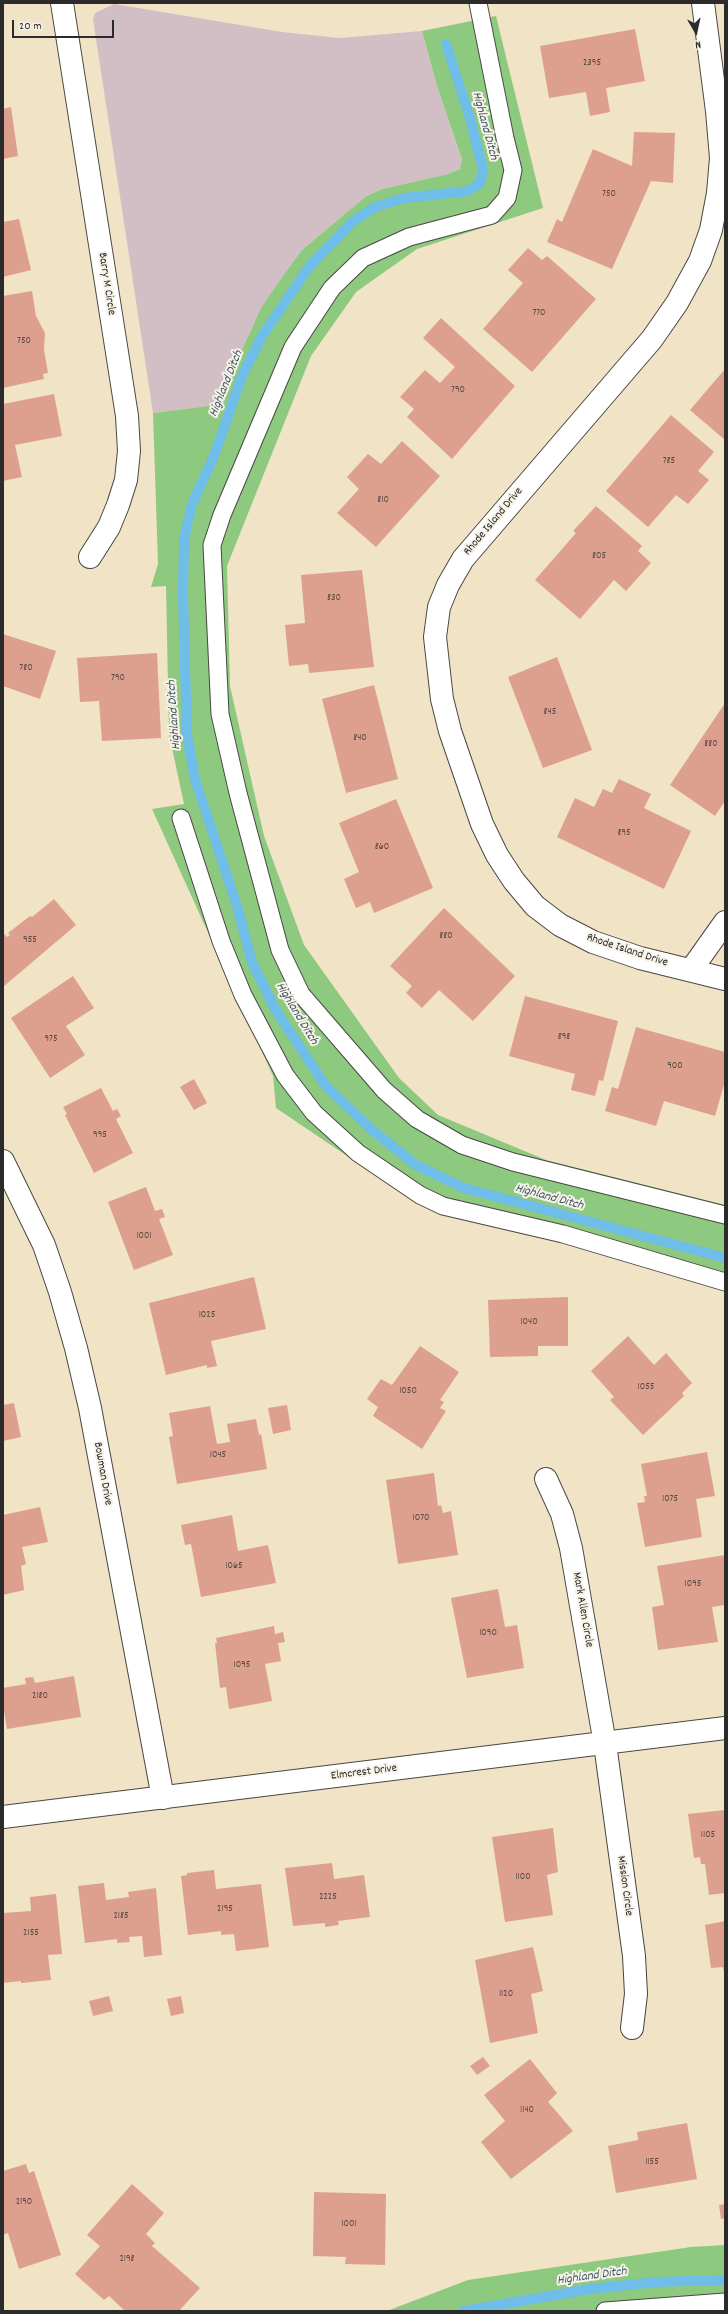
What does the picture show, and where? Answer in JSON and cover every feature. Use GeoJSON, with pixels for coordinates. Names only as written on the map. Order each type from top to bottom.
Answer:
{"type":"FeatureCollection","features":[{"type":"Feature","properties":{"kind":"street","name":"Barry M Circle"},"geometry":{"type":"LineString","coordinates":[[62,3],[126,416],[129,452],[126,480],[118,506],[108,527],[90,557]]}},
{"type":"Feature","properties":{"kind":"street","name":"Rhode Island Drive"},"geometry":{"type":"LineString","coordinates":[[703,3],[717,111],[721,158],[718,193],[711,230],[700,261],[677,303],[652,340],[462,559],[448,585],[439,607],[435,637],[437,666],[450,731],[482,824],[497,855],[514,881],[535,906],[560,925],[593,942],[640,958],[725,979]]}},
{"type":"Feature","properties":{"kind":"street"},"geometry":{"type":"LineString","coordinates":[[691,970],[725,922]]}},
{"type":"Feature","properties":{"kind":"street","name":"Bowman Drive"},"geometry":{"type":"LineString","coordinates":[[3,1161],[44,1245],[60,1292],[76,1348],[90,1408],[163,1798]]}},
{"type":"Feature","properties":{"kind":"street","name":"Mark Allen Circle"},"geometry":{"type":"LineString","coordinates":[[546,1479],[562,1514],[571,1548],[605,1744]]}},
{"type":"Feature","properties":{"kind":"street","name":"Elmcrest Drive"},"geometry":{"type":"LineString","coordinates":[[3,1817],[725,1728]]}},
{"type":"Feature","properties":{"kind":"street","name":"Mission Circle"},"geometry":{"type":"LineString","coordinates":[[605,1744],[634,1956],[636,1994],[632,2028]]}},
{"type":"Feature","properties":{"kind":"lane"},"geometry":{"type":"LineString","coordinates":[[478,3],[505,138],[513,170],[507,198],[492,216],[409,237],[363,258],[332,288],[293,347],[222,515],[212,545],[220,714],[238,793],[280,950],[301,994],[384,1090],[417,1119],[462,1146],[513,1162],[725,1215]]}},
{"type":"Feature","properties":{"kind":"lane"},"geometry":{"type":"LineString","coordinates":[[181,818],[221,942],[244,995],[282,1068],[314,1113],[358,1153],[420,1195],[443,1206],[563,1234],[725,1282]]}},
{"type":"Feature","properties":{"kind":"lane"},"geometry":{"type":"LineString","coordinates":[[605,2311],[725,2302]]}},
{"type":"Feature","properties":{"kind":"shaded area"},"geometry":{"type":"Polygon","coordinates":[[[114,4],[282,32],[339,38],[422,31],[437,86],[462,161],[460,169],[448,174],[382,189],[365,197],[302,250],[262,306],[219,400],[208,406],[153,413],[93,19],[95,13],[114,4]]]}},
{"type":"Feature","properties":{"kind":"green space"},"geometry":{"type":"Polygon","coordinates":[[[496,16],[543,208],[417,249],[356,292],[311,356],[227,566],[230,686],[264,836],[304,945],[399,1078],[438,1115],[546,1160],[725,1205],[725,1290],[399,1191],[276,1108],[273,1076],[152,809],[184,804],[169,734],[166,586],[151,587],[158,564],[153,413],[208,406],[219,400],[262,306],[283,276],[302,250],[365,197],[382,189],[448,174],[460,169],[462,160],[437,86],[422,31],[496,16]]]}},
{"type":"Feature","properties":{"kind":"green space"},"geometry":{"type":"Polygon","coordinates":[[[725,2245],[725,2311],[387,2311],[468,2280],[691,2247],[725,2245]]]}},
{"type":"Feature","properties":{"kind":"building"},"geometry":{"type":"Polygon","coordinates":[[[635,29],[645,81],[606,88],[610,112],[590,116],[586,92],[549,98],[540,46],[635,29]]]}},
{"type":"Feature","properties":{"kind":"building"},"geometry":{"type":"Polygon","coordinates":[[[11,107],[18,156],[3,159],[3,109],[11,107]]]}},
{"type":"Feature","properties":{"kind":"building"},"geometry":{"type":"Polygon","coordinates":[[[634,132],[675,133],[673,183],[651,181],[612,269],[547,242],[557,219],[562,222],[593,149],[632,166],[634,132]]]}},
{"type":"Feature","properties":{"kind":"building"},"geometry":{"type":"Polygon","coordinates":[[[19,219],[31,270],[3,277],[3,222],[19,219]]]}},
{"type":"Feature","properties":{"kind":"building"},"geometry":{"type":"Polygon","coordinates":[[[528,248],[542,260],[547,256],[596,299],[532,372],[483,329],[523,283],[508,270],[528,248]]]}},
{"type":"Feature","properties":{"kind":"building"},"geometry":{"type":"Polygon","coordinates":[[[32,291],[36,316],[45,333],[44,350],[48,373],[43,374],[44,379],[3,388],[3,296],[32,291]]]}},
{"type":"Feature","properties":{"kind":"building"},"geometry":{"type":"Polygon","coordinates":[[[441,318],[515,386],[452,459],[407,417],[414,409],[400,397],[425,370],[440,383],[455,367],[423,338],[441,318]]]}},
{"type":"Feature","properties":{"kind":"building"},"geometry":{"type":"Polygon","coordinates":[[[725,369],[725,440],[690,410],[725,369]]]}},
{"type":"Feature","properties":{"kind":"building"},"geometry":{"type":"Polygon","coordinates":[[[54,394],[62,436],[15,445],[22,477],[3,481],[3,404],[54,394]]]}},
{"type":"Feature","properties":{"kind":"building"},"geometry":{"type":"Polygon","coordinates":[[[671,415],[714,452],[698,471],[709,480],[688,504],[676,495],[648,527],[606,491],[671,415]]]}},
{"type":"Feature","properties":{"kind":"building"},"geometry":{"type":"Polygon","coordinates":[[[402,441],[440,476],[376,547],[337,513],[359,489],[347,477],[368,454],[381,464],[402,441]]]}},
{"type":"Feature","properties":{"kind":"building"},"geometry":{"type":"Polygon","coordinates":[[[596,506],[642,546],[638,551],[651,563],[626,591],[614,580],[580,619],[535,580],[576,533],[573,531],[596,506]]]}},
{"type":"Feature","properties":{"kind":"building"},"geometry":{"type":"Polygon","coordinates":[[[362,570],[374,667],[309,673],[308,664],[289,666],[285,625],[305,623],[301,575],[362,570]]]}},
{"type":"Feature","properties":{"kind":"building"},"geometry":{"type":"Polygon","coordinates":[[[3,634],[56,651],[40,699],[3,686],[3,634]]]}},
{"type":"Feature","properties":{"kind":"building"},"geometry":{"type":"Polygon","coordinates":[[[157,653],[161,738],[102,741],[99,701],[80,702],[77,658],[157,653]]]}},
{"type":"Feature","properties":{"kind":"building"},"geometry":{"type":"Polygon","coordinates":[[[557,657],[592,750],[543,768],[508,677],[557,657]]]}},
{"type":"Feature","properties":{"kind":"building"},"geometry":{"type":"Polygon","coordinates":[[[374,685],[398,779],[346,793],[322,699],[374,685]]]}},
{"type":"Feature","properties":{"kind":"building"},"geometry":{"type":"Polygon","coordinates":[[[725,703],[725,801],[715,816],[670,785],[725,703]]]}},
{"type":"Feature","properties":{"kind":"building"},"geometry":{"type":"Polygon","coordinates":[[[619,779],[651,794],[644,808],[691,831],[664,889],[557,837],[575,798],[594,807],[603,789],[612,793],[619,779]]]}},
{"type":"Feature","properties":{"kind":"building"},"geometry":{"type":"Polygon","coordinates":[[[396,799],[433,888],[374,913],[370,902],[356,908],[344,879],[359,872],[339,823],[396,799]]]}},
{"type":"Feature","properties":{"kind":"building"},"geometry":{"type":"Polygon","coordinates":[[[54,899],[76,925],[3,987],[3,933],[7,937],[10,935],[8,933],[30,916],[32,917],[54,899]]]}},
{"type":"Feature","properties":{"kind":"building"},"geometry":{"type":"Polygon","coordinates":[[[444,908],[515,976],[473,1021],[439,990],[422,1008],[406,993],[412,986],[390,966],[444,908]]]}},
{"type":"Feature","properties":{"kind":"building"},"geometry":{"type":"Polygon","coordinates":[[[73,976],[94,1008],[66,1026],[85,1055],[50,1078],[11,1018],[73,976]]]}},
{"type":"Feature","properties":{"kind":"building"},"geometry":{"type":"Polygon","coordinates":[[[525,996],[618,1021],[603,1081],[599,1080],[595,1096],[571,1090],[575,1074],[509,1056],[525,996]]]}},
{"type":"Feature","properties":{"kind":"building"},"geometry":{"type":"Polygon","coordinates":[[[636,1027],[725,1052],[725,1081],[715,1116],[664,1101],[656,1126],[605,1111],[612,1087],[618,1089],[636,1027]]]}},
{"type":"Feature","properties":{"kind":"building"},"geometry":{"type":"Polygon","coordinates":[[[194,1079],[207,1103],[194,1110],[180,1087],[194,1079]]]}},
{"type":"Feature","properties":{"kind":"building"},"geometry":{"type":"Polygon","coordinates":[[[101,1088],[113,1111],[117,1109],[121,1116],[116,1119],[133,1153],[94,1173],[65,1115],[67,1114],[63,1107],[101,1088]]]}},
{"type":"Feature","properties":{"kind":"building"},"geometry":{"type":"Polygon","coordinates":[[[146,1187],[155,1211],[162,1209],[165,1217],[159,1219],[173,1255],[134,1270],[108,1202],[146,1187]]]}},
{"type":"Feature","properties":{"kind":"building"},"geometry":{"type":"Polygon","coordinates":[[[254,1277],[266,1329],[211,1341],[217,1366],[207,1368],[207,1365],[166,1375],[149,1303],[254,1277]]]}},
{"type":"Feature","properties":{"kind":"building"},"geometry":{"type":"Polygon","coordinates":[[[568,1297],[568,1346],[538,1346],[538,1356],[490,1357],[488,1300],[568,1297]]]}},
{"type":"Feature","properties":{"kind":"building"},"geometry":{"type":"Polygon","coordinates":[[[628,1336],[654,1365],[666,1353],[692,1383],[682,1393],[684,1396],[643,1435],[610,1400],[614,1397],[591,1371],[628,1336]]]}},
{"type":"Feature","properties":{"kind":"building"},"geometry":{"type":"Polygon","coordinates":[[[420,1346],[459,1372],[440,1400],[444,1402],[440,1408],[446,1411],[422,1449],[373,1416],[378,1407],[367,1399],[381,1379],[392,1385],[420,1346]]]}},
{"type":"Feature","properties":{"kind":"building"},"geometry":{"type":"Polygon","coordinates":[[[14,1403],[21,1437],[3,1441],[3,1405],[14,1403]]]}},
{"type":"Feature","properties":{"kind":"building"},"geometry":{"type":"Polygon","coordinates":[[[287,1405],[291,1430],[273,1434],[268,1408],[287,1405]]]}},
{"type":"Feature","properties":{"kind":"building"},"geometry":{"type":"Polygon","coordinates":[[[210,1406],[217,1444],[230,1442],[227,1424],[256,1419],[259,1435],[261,1434],[267,1469],[177,1484],[169,1437],[173,1436],[169,1413],[210,1406]]]}},
{"type":"Feature","properties":{"kind":"building"},"geometry":{"type":"Polygon","coordinates":[[[707,1452],[715,1496],[696,1499],[702,1537],[645,1547],[637,1503],[645,1502],[644,1496],[647,1496],[641,1464],[707,1452]]]}},
{"type":"Feature","properties":{"kind":"building"},"geometry":{"type":"Polygon","coordinates":[[[434,1473],[438,1506],[441,1505],[443,1513],[451,1511],[458,1555],[398,1564],[386,1480],[434,1473]]]}},
{"type":"Feature","properties":{"kind":"building"},"geometry":{"type":"Polygon","coordinates":[[[40,1507],[48,1542],[22,1547],[26,1564],[21,1566],[24,1590],[3,1595],[3,1515],[40,1507]]]}},
{"type":"Feature","properties":{"kind":"building"},"geometry":{"type":"Polygon","coordinates":[[[232,1515],[238,1551],[268,1545],[276,1583],[201,1597],[191,1544],[185,1545],[181,1525],[232,1515]]]}},
{"type":"Feature","properties":{"kind":"building"},"geometry":{"type":"Polygon","coordinates":[[[725,1555],[725,1605],[712,1607],[718,1642],[658,1650],[652,1607],[664,1605],[657,1566],[725,1555]]]}},
{"type":"Feature","properties":{"kind":"building"},"geometry":{"type":"Polygon","coordinates":[[[498,1589],[505,1627],[517,1625],[524,1668],[467,1678],[451,1598],[498,1589]]]}},
{"type":"Feature","properties":{"kind":"building"},"geometry":{"type":"Polygon","coordinates":[[[274,1626],[275,1634],[283,1632],[285,1642],[278,1643],[281,1661],[265,1664],[272,1701],[229,1709],[226,1687],[220,1688],[215,1643],[217,1643],[216,1638],[274,1626]]]}},
{"type":"Feature","properties":{"kind":"building"},"geometry":{"type":"Polygon","coordinates":[[[74,1676],[81,1717],[7,1729],[3,1705],[3,1688],[26,1684],[25,1678],[33,1677],[35,1683],[74,1676]]]}},
{"type":"Feature","properties":{"kind":"building"},"geometry":{"type":"Polygon","coordinates":[[[725,1810],[725,1893],[709,1895],[705,1864],[701,1864],[700,1857],[694,1858],[688,1814],[725,1810]]]}},
{"type":"Feature","properties":{"kind":"building"},"geometry":{"type":"Polygon","coordinates":[[[553,1828],[558,1872],[547,1875],[553,1915],[505,1922],[492,1837],[553,1828]]]}},
{"type":"Feature","properties":{"kind":"building"},"geometry":{"type":"Polygon","coordinates":[[[332,1863],[334,1879],[364,1875],[370,1917],[338,1921],[339,1925],[325,1927],[325,1923],[293,1926],[285,1868],[332,1863]]]}},
{"type":"Feature","properties":{"kind":"building"},"geometry":{"type":"Polygon","coordinates":[[[214,1870],[216,1889],[261,1884],[269,1947],[236,1951],[234,1934],[221,1935],[221,1931],[188,1935],[181,1876],[187,1875],[187,1873],[214,1870]]]}},
{"type":"Feature","properties":{"kind":"building"},"geometry":{"type":"Polygon","coordinates":[[[104,1883],[106,1900],[129,1897],[128,1892],[156,1888],[162,1955],[144,1957],[142,1936],[129,1937],[130,1942],[117,1943],[117,1939],[85,1943],[78,1886],[104,1883]]]}},
{"type":"Feature","properties":{"kind":"building"},"geometry":{"type":"Polygon","coordinates":[[[56,1894],[62,1954],[48,1955],[51,1980],[3,1983],[3,1913],[31,1911],[30,1897],[56,1894]]]}},
{"type":"Feature","properties":{"kind":"building"},"geometry":{"type":"Polygon","coordinates":[[[725,1921],[724,1972],[723,1967],[711,1968],[705,1925],[725,1921]]]}},
{"type":"Feature","properties":{"kind":"building"},"geometry":{"type":"Polygon","coordinates":[[[533,1947],[543,1991],[531,1994],[538,2033],[490,2043],[475,1960],[533,1947]]]}},
{"type":"Feature","properties":{"kind":"building"},"geometry":{"type":"Polygon","coordinates":[[[109,1996],[113,2011],[93,2016],[89,2001],[109,1996]]]}},
{"type":"Feature","properties":{"kind":"building"},"geometry":{"type":"Polygon","coordinates":[[[181,1996],[184,2013],[171,2016],[167,1999],[181,1996]]]}},
{"type":"Feature","properties":{"kind":"building"},"geometry":{"type":"Polygon","coordinates":[[[483,2057],[490,2066],[477,2075],[470,2066],[483,2057]]]}},
{"type":"Feature","properties":{"kind":"building"},"geometry":{"type":"Polygon","coordinates":[[[530,2059],[557,2093],[548,2102],[573,2131],[511,2179],[481,2142],[505,2121],[484,2095],[530,2059]]]}},
{"type":"Feature","properties":{"kind":"building"},"geometry":{"type":"Polygon","coordinates":[[[687,2123],[697,2179],[616,2193],[608,2146],[638,2140],[637,2132],[687,2123]]]}},
{"type":"Feature","properties":{"kind":"building"},"geometry":{"type":"Polygon","coordinates":[[[26,2164],[29,2173],[34,2171],[61,2255],[19,2269],[8,2233],[3,2235],[3,2171],[26,2164]]]}},
{"type":"Feature","properties":{"kind":"building"},"geometry":{"type":"Polygon","coordinates":[[[132,2184],[164,2213],[146,2234],[155,2243],[152,2246],[200,2288],[179,2311],[125,2311],[109,2296],[104,2300],[75,2274],[100,2246],[87,2235],[132,2184]]]}},
{"type":"Feature","properties":{"kind":"building"},"geometry":{"type":"Polygon","coordinates":[[[314,2192],[386,2194],[385,2265],[345,2264],[346,2257],[313,2256],[314,2192]]]}},
{"type":"Feature","properties":{"kind":"building"},"geometry":{"type":"Polygon","coordinates":[[[725,2204],[725,2218],[721,2219],[719,2205],[725,2204]]]}},
{"type":"Feature","properties":{"kind":"waterway","name":"Highland Ditch"},"geometry":{"type":"LineString","coordinates":[[446,44],[470,118],[483,170],[480,183],[468,191],[404,198],[375,207],[352,222],[309,267],[262,336],[242,376],[214,456],[192,504],[184,539],[183,595],[187,734],[195,779],[237,906],[252,962],[275,1009],[325,1085],[372,1130],[416,1165],[464,1188],[725,1258]]}},
{"type":"Feature","properties":{"kind":"waterway","name":"Highland Ditch"},"geometry":{"type":"LineString","coordinates":[[463,2311],[590,2289],[656,2282],[725,2280]]}}]}
